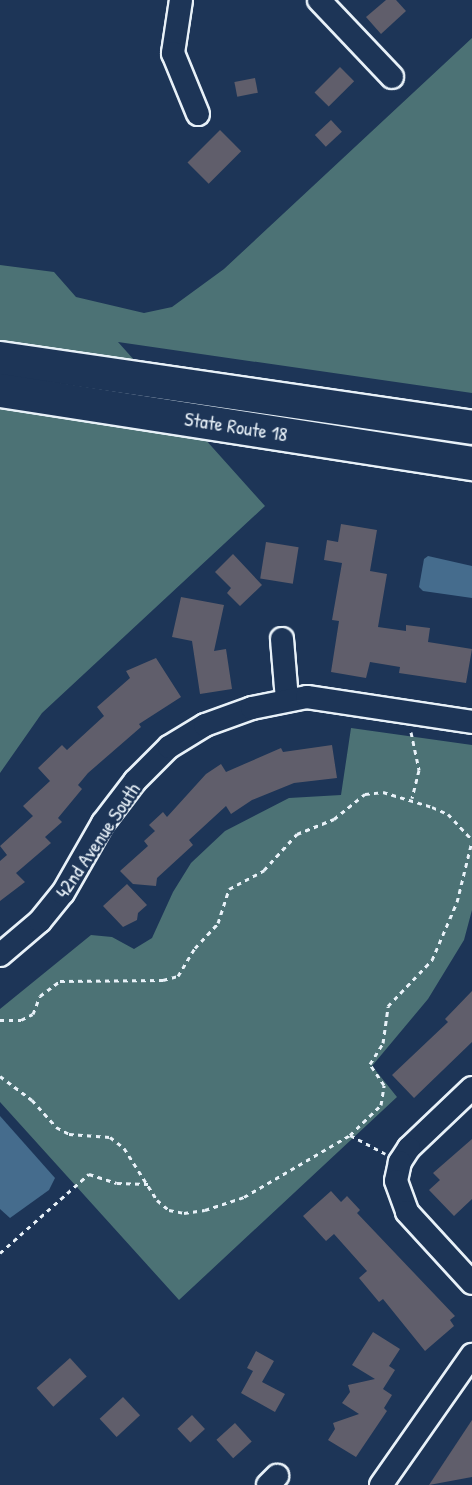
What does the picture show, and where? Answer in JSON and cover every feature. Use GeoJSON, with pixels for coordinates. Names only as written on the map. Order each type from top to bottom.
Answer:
{"type":"FeatureCollection","features":[{"type":"Feature","properties":{"kind":"highway","name":"State Route 18"},"geometry":{"type":"LineString","coordinates":[[0,358],[472,427]]}},
{"type":"Feature","properties":{"kind":"highway","name":"State Route 18"},"geometry":{"type":"LineString","coordinates":[[0,390],[472,463]]}},
{"type":"Feature","properties":{"kind":"street"},"geometry":{"type":"LineString","coordinates":[[181,0],[173,53],[198,114]]}},
{"type":"Feature","properties":{"kind":"street"},"geometry":{"type":"LineString","coordinates":[[319,0],[392,77]]}},
{"type":"Feature","properties":{"kind":"street"},"geometry":{"type":"LineString","coordinates":[[282,639],[287,700]]}},
{"type":"Feature","properties":{"kind":"street","name":"42nd Avenue South"},"geometry":{"type":"LineString","coordinates":[[0,955],[40,921],[63,893],[114,807],[159,756],[206,725],[287,700],[307,697],[336,699],[472,722]]}},
{"type":"Feature","properties":{"kind":"street"},"geometry":{"type":"LineString","coordinates":[[472,1088],[419,1138],[400,1162],[396,1188],[402,1204],[472,1283]]}},
{"type":"Feature","properties":{"kind":"street"},"geometry":{"type":"LineString","coordinates":[[386,1482],[432,1407],[472,1355]]}},
{"type":"Feature","properties":{"kind":"path"},"geometry":{"type":"LineString","coordinates":[[412,798],[418,770],[412,748],[413,712]]}},
{"type":"Feature","properties":{"kind":"path"},"geometry":{"type":"LineString","coordinates":[[0,1020],[21,1020],[33,1014],[40,996],[60,981],[163,980],[178,976],[195,948],[218,923],[229,889],[264,870],[297,834],[333,819],[364,794],[383,792],[412,798],[448,814],[472,840],[457,902],[432,960],[388,1006],[383,1043],[370,1064],[384,1085],[381,1105],[350,1135],[254,1192],[205,1210],[184,1213],[169,1210],[157,1200],[124,1148],[110,1137],[69,1134],[56,1127],[32,1100],[0,1076]]}},
{"type":"Feature","properties":{"kind":"path"},"geometry":{"type":"LineString","coordinates":[[350,1135],[400,1162]]}},
{"type":"Feature","properties":{"kind":"path"},"geometry":{"type":"LineString","coordinates":[[0,1253],[89,1174],[117,1183],[148,1184]]}},
{"type":"Feature","properties":{"kind":"green space"},"geometry":{"type":"Polygon","coordinates":[[[472,38],[472,393],[118,342],[265,506],[42,713],[0,773],[0,265],[54,272],[76,297],[144,313],[172,307],[224,269],[472,38]]]}},
{"type":"Feature","properties":{"kind":"green space"},"geometry":{"type":"Polygon","coordinates":[[[351,728],[472,745],[472,910],[464,940],[428,999],[372,1066],[397,1097],[179,1300],[0,1102],[0,1009],[91,935],[112,937],[134,949],[152,938],[173,892],[191,863],[225,831],[289,798],[341,795],[351,728]]]}},
{"type":"Feature","properties":{"kind":"water"},"geometry":{"type":"Polygon","coordinates":[[[428,556],[472,566],[472,598],[423,591],[419,587],[424,559],[428,556]]]}},
{"type":"Feature","properties":{"kind":"water"},"geometry":{"type":"Polygon","coordinates":[[[0,1116],[55,1178],[49,1190],[10,1218],[0,1209],[0,1116]]]}},
{"type":"Feature","properties":{"kind":"building"},"geometry":{"type":"Polygon","coordinates":[[[386,0],[396,0],[406,11],[381,34],[366,17],[386,0]]]}},
{"type":"Feature","properties":{"kind":"building"},"geometry":{"type":"Polygon","coordinates":[[[340,67],[354,81],[329,107],[315,92],[340,67]]]}},
{"type":"Feature","properties":{"kind":"building"},"geometry":{"type":"Polygon","coordinates":[[[255,78],[258,93],[237,97],[234,82],[255,78]]]}},
{"type":"Feature","properties":{"kind":"building"},"geometry":{"type":"Polygon","coordinates":[[[331,120],[342,132],[326,147],[315,135],[331,120]]]}},
{"type":"Feature","properties":{"kind":"building"},"geometry":{"type":"Polygon","coordinates":[[[220,130],[241,151],[209,184],[187,163],[220,130]]]}},
{"type":"Feature","properties":{"kind":"building"},"geometry":{"type":"Polygon","coordinates":[[[341,524],[377,530],[370,571],[387,574],[378,627],[406,631],[406,625],[430,628],[428,642],[472,649],[466,683],[399,673],[400,667],[370,662],[366,678],[331,672],[339,621],[332,620],[342,563],[324,560],[327,540],[338,542],[341,524]]]}},
{"type":"Feature","properties":{"kind":"building"},"geometry":{"type":"Polygon","coordinates":[[[266,542],[299,547],[293,584],[260,579],[266,542]]]}},
{"type":"Feature","properties":{"kind":"building"},"geometry":{"type":"Polygon","coordinates":[[[233,554],[262,585],[240,606],[227,593],[231,588],[215,572],[233,554]]]}},
{"type":"Feature","properties":{"kind":"building"},"geometry":{"type":"Polygon","coordinates":[[[181,597],[224,605],[214,651],[226,649],[232,689],[200,694],[192,641],[172,637],[181,597]]]}},
{"type":"Feature","properties":{"kind":"building"},"geometry":{"type":"Polygon","coordinates":[[[156,658],[181,697],[139,724],[141,727],[88,773],[78,785],[82,789],[58,818],[62,822],[45,837],[51,843],[16,873],[25,882],[0,901],[0,861],[7,855],[0,846],[33,816],[23,806],[50,781],[38,768],[62,745],[67,750],[104,716],[97,707],[130,678],[126,671],[156,658]]]}},
{"type":"Feature","properties":{"kind":"building"},"geometry":{"type":"Polygon","coordinates":[[[332,745],[337,778],[294,783],[252,800],[231,814],[226,806],[189,840],[193,845],[157,878],[156,886],[133,884],[120,871],[148,846],[144,841],[155,831],[149,825],[163,812],[167,817],[206,774],[221,764],[226,772],[281,748],[283,752],[332,745]]]}},
{"type":"Feature","properties":{"kind":"building"},"geometry":{"type":"Polygon","coordinates":[[[127,884],[147,905],[138,913],[137,920],[123,927],[103,906],[127,884]]]}},
{"type":"Feature","properties":{"kind":"building"},"geometry":{"type":"Polygon","coordinates":[[[472,991],[472,1042],[414,1098],[392,1075],[448,1022],[445,1019],[472,991]]]}},
{"type":"Feature","properties":{"kind":"building"},"geometry":{"type":"Polygon","coordinates":[[[472,1139],[472,1199],[454,1216],[429,1190],[440,1180],[433,1173],[472,1139]]]}},
{"type":"Feature","properties":{"kind":"building"},"geometry":{"type":"Polygon","coordinates":[[[331,1191],[341,1202],[347,1196],[360,1210],[357,1213],[455,1316],[450,1320],[454,1326],[425,1351],[383,1299],[379,1302],[359,1278],[367,1271],[334,1234],[326,1241],[303,1216],[331,1191]]]}},
{"type":"Feature","properties":{"kind":"building"},"geometry":{"type":"Polygon","coordinates":[[[373,1332],[400,1349],[389,1366],[395,1370],[383,1389],[392,1395],[384,1408],[387,1411],[356,1457],[328,1440],[335,1429],[333,1423],[359,1414],[342,1403],[350,1392],[348,1385],[375,1379],[352,1365],[373,1332]]]}},
{"type":"Feature","properties":{"kind":"building"},"geometry":{"type":"Polygon","coordinates":[[[256,1351],[274,1361],[262,1382],[285,1394],[275,1412],[241,1393],[253,1371],[247,1368],[256,1351]]]}},
{"type":"Feature","properties":{"kind":"building"},"geometry":{"type":"Polygon","coordinates":[[[70,1358],[87,1377],[53,1407],[37,1388],[70,1358]]]}},
{"type":"Feature","properties":{"kind":"building"},"geometry":{"type":"Polygon","coordinates":[[[123,1397],[140,1415],[117,1437],[100,1419],[123,1397]]]}},
{"type":"Feature","properties":{"kind":"building"},"geometry":{"type":"Polygon","coordinates":[[[192,1415],[205,1429],[190,1443],[177,1429],[192,1415]]]}},
{"type":"Feature","properties":{"kind":"building"},"geometry":{"type":"Polygon","coordinates":[[[472,1420],[472,1477],[429,1485],[472,1420]]]}},
{"type":"Feature","properties":{"kind":"building"},"geometry":{"type":"Polygon","coordinates":[[[235,1423],[252,1442],[233,1458],[216,1440],[235,1423]]]}}]}
